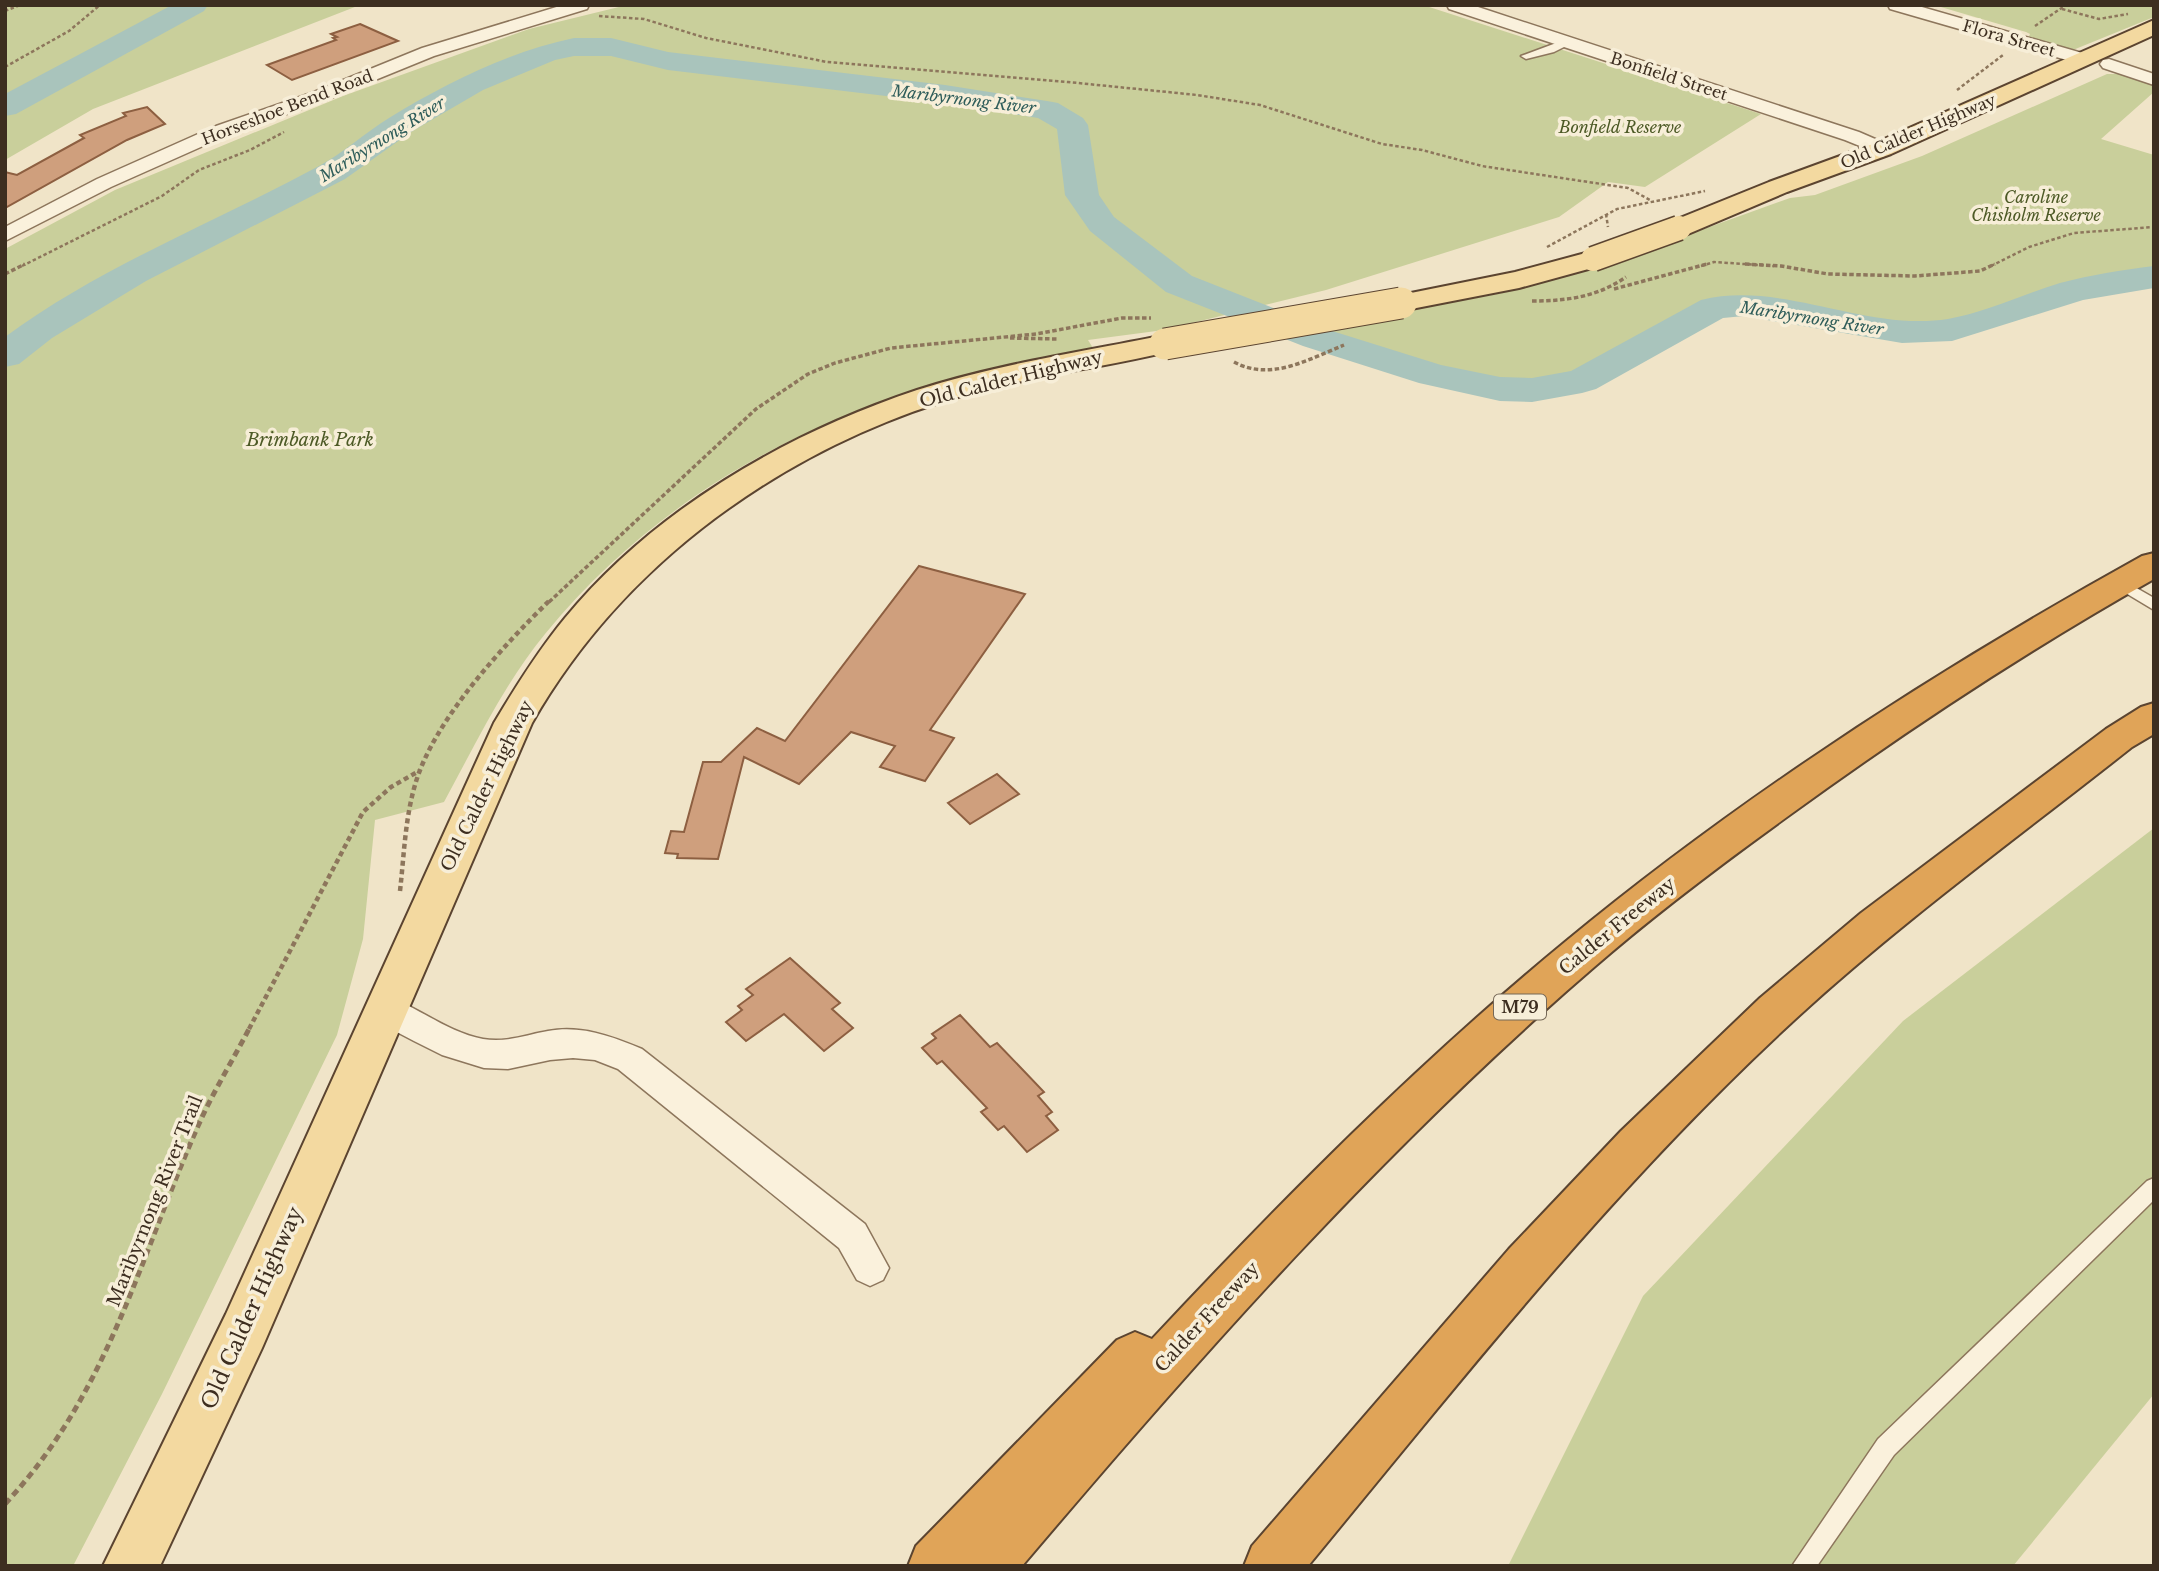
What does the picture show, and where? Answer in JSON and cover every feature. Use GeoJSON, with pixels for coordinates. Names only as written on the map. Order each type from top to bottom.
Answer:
{"type":"FeatureCollection","features":[{"type":"Feature","properties":{"kind":"highway","name":"Calder Freeway"},"geometry":{"type":"LineString","coordinates":[[985,1566],[1239,1280],[1402,1115],[1554,976],[1694,863],[1831,764],[2069,610],[2142,584]]}},
{"type":"Feature","properties":{"kind":"highway"},"geometry":{"type":"LineString","coordinates":[[1272,1566],[1527,1265],[1637,1145],[1775,1011],[1876,925],[2119,738],[2154,716]]}},
{"type":"Feature","properties":{"kind":"highway"},"geometry":{"type":"LineString","coordinates":[[936,1566],[1226,1263],[1554,976]]}},
{"type":"Feature","properties":{"kind":"main road","name":"Old Calder Highway"},"geometry":{"type":"LineString","coordinates":[[1890,152],[2154,27]]}},
{"type":"Feature","properties":{"kind":"main road","name":"Old Calder Highway"},"geometry":{"type":"LineString","coordinates":[[131,1566],[244,1331],[384,1009],[513,723],[543,672],[603,598],[658,547],[721,500],[775,466],[817,442],[890,410],[1002,377],[1165,344],[1519,280],[1593,259],[1679,228],[1778,187],[1890,152],[2109,64],[2154,42]]}},
{"type":"Feature","properties":{"kind":"main road"},"geometry":{"type":"LineString","coordinates":[[2083,59],[2109,64]]}},
{"type":"Feature","properties":{"kind":"street","name":"Horseshoe Bend Road"},"geometry":{"type":"LineString","coordinates":[[5,235],[104,183],[212,134],[320,96],[428,52],[581,5]]}},
{"type":"Feature","properties":{"kind":"street","name":"Bonfield Street"},"geometry":{"type":"LineString","coordinates":[[1455,5],[1852,136],[1890,152]]}},
{"type":"Feature","properties":{"kind":"street","name":"Flora Street"},"geometry":{"type":"LineString","coordinates":[[1896,5],[2083,59]]}},
{"type":"Feature","properties":{"kind":"street"},"geometry":{"type":"LineString","coordinates":[[2109,64],[2154,80]]}},
{"type":"Feature","properties":{"kind":"street"},"geometry":{"type":"LineString","coordinates":[[384,1009],[454,1045],[475,1052],[502,1055],[564,1042],[591,1044],[630,1059],[852,1236],[870,1268]]}},
{"type":"Feature","properties":{"kind":"lane"},"geometry":{"type":"LineString","coordinates":[[1526,56],[1551,50],[1567,42]]}},
{"type":"Feature","properties":{"kind":"lane"},"geometry":{"type":"LineString","coordinates":[[1803,1566],[1886,1447],[2154,1187]]}},
{"type":"Feature","properties":{"kind":"path"},"geometry":{"type":"LineString","coordinates":[[5,11],[20,5]]}},
{"type":"Feature","properties":{"kind":"path"},"geometry":{"type":"LineString","coordinates":[[5,67],[69,31],[100,5]]}},
{"type":"Feature","properties":{"kind":"path"},"geometry":{"type":"LineString","coordinates":[[2019,41],[2026,32],[2066,5]]}},
{"type":"Feature","properties":{"kind":"path"},"geometry":{"type":"LineString","coordinates":[[2061,9],[2099,19],[2128,14]]}},
{"type":"Feature","properties":{"kind":"path"},"geometry":{"type":"LineString","coordinates":[[597,16],[644,19],[706,38],[827,62],[1068,82],[1197,95],[1260,105],[1382,144],[1422,150],[1482,166],[1628,188],[1650,200]]}},
{"type":"Feature","properties":{"kind":"path"},"geometry":{"type":"LineString","coordinates":[[5,275],[162,196],[199,170],[250,150],[293,127]]}},
{"type":"Feature","properties":{"kind":"path"},"geometry":{"type":"LineString","coordinates":[[1574,230],[1617,209],[1650,200],[1715,189]]}},
{"type":"Feature","properties":{"kind":"path"},"geometry":{"type":"LineString","coordinates":[[1603,291],[1714,262],[1782,266],[1828,274],[1915,276],[1980,271],[2029,247],[2074,233],[2154,227]]}},
{"type":"Feature","properties":{"kind":"path"},"geometry":{"type":"LineString","coordinates":[[1278,369],[1356,340]]}},
{"type":"Feature","properties":{"kind":"path","name":"Maribyrnong River Trail"},"geometry":{"type":"LineString","coordinates":[[5,1504],[35,1472],[84,1394],[123,1317],[198,1125],[320,897],[349,835],[363,812],[391,787],[419,771]]}},
{"type":"Feature","properties":{"kind":"green space"},"geometry":{"type":"Polygon","coordinates":[[[5,5],[360,5],[93,109],[5,160],[5,5]]]}},
{"type":"Feature","properties":{"kind":"green space","name":"Brimbank Park"},"geometry":{"type":"Polygon","coordinates":[[[627,5],[1423,5],[1761,114],[1645,187],[1608,182],[1559,217],[1326,290],[1164,330],[1088,340],[1093,348],[1014,364],[937,384],[863,409],[792,440],[724,477],[660,522],[601,574],[530,653],[503,694],[444,802],[375,820],[363,939],[337,1035],[162,1394],[73,1566],[5,1566],[5,249],[115,190],[343,96],[529,29],[627,5]]]}},
{"type":"Feature","properties":{"kind":"green space"},"geometry":{"type":"Polygon","coordinates":[[[1934,5],[2154,5],[2154,17],[2073,50],[2028,38],[2030,34],[2026,32],[1934,5]]]}},
{"type":"Feature","properties":{"kind":"green space","name":"Caroline Chisholm Reserve"},"geometry":{"type":"Polygon","coordinates":[[[2107,74],[2119,74],[2154,84],[2154,92],[2101,139],[2154,155],[2154,277],[2073,291],[1952,330],[1902,332],[1744,305],[1714,308],[1582,381],[1532,390],[1500,389],[1433,375],[1298,331],[1502,293],[1593,269],[1790,198],[1815,195],[1922,156],[2107,74]]]}},
{"type":"Feature","properties":{"kind":"green space"},"geometry":{"type":"Polygon","coordinates":[[[2154,828],[2154,1394],[2013,1566],[1508,1566],[1643,1296],[1903,1021],[2154,828]]]}},
{"type":"Feature","properties":{"kind":"building"},"geometry":{"type":"Polygon","coordinates":[[[360,24],[398,41],[292,80],[267,65],[336,40],[333,38],[337,37],[331,34],[360,24]]]}},
{"type":"Feature","properties":{"kind":"building"},"geometry":{"type":"Polygon","coordinates":[[[147,107],[165,124],[127,140],[5,208],[5,172],[17,175],[84,138],[80,135],[126,116],[123,113],[147,107]]]}},
{"type":"Feature","properties":{"kind":"building"},"geometry":{"type":"Polygon","coordinates":[[[919,566],[1025,594],[930,730],[954,738],[925,781],[880,767],[895,746],[851,732],[799,784],[744,757],[718,859],[677,858],[678,854],[665,853],[671,831],[684,832],[703,762],[721,762],[757,728],[785,741],[919,566]]]}},
{"type":"Feature","properties":{"kind":"building"},"geometry":{"type":"Polygon","coordinates":[[[997,774],[1019,794],[970,824],[948,803],[997,774]]]}},
{"type":"Feature","properties":{"kind":"building"},"geometry":{"type":"Polygon","coordinates":[[[790,958],[840,1003],[832,1009],[853,1028],[824,1051],[784,1014],[746,1041],[726,1022],[742,1010],[738,1006],[753,995],[746,989],[790,958]]]}},
{"type":"Feature","properties":{"kind":"building"},"geometry":{"type":"Polygon","coordinates":[[[960,1015],[990,1047],[997,1043],[1044,1092],[1038,1096],[1052,1112],[1046,1116],[1058,1130],[1027,1152],[1004,1126],[998,1130],[981,1112],[987,1108],[942,1061],[937,1064],[922,1048],[936,1038],[932,1034],[960,1015]]]}},
{"type":"Feature","properties":{"kind":"waterway","name":"Maribyrnong River"},"geometry":{"type":"LineString","coordinates":[[5,107],[194,5]]}},
{"type":"Feature","properties":{"kind":"waterway","name":"Maribyrnong River"},"geometry":{"type":"LineString","coordinates":[[5,356],[39,330],[133,273],[333,172],[400,125],[472,84],[546,53],[574,47],[611,47],[668,61],[945,94],[1047,110],[1072,125],[1082,195],[1102,224],[1179,284],[1316,338],[1433,375],[1500,389],[1532,390],[1582,381],[1714,308],[1744,305],[1902,332],[1952,330],[2073,291],[2154,277]]}},
{"type":"Feature","properties":{"kind":"park label","name":"Bonfield Reserve"},"geometry":{"type":"Point","coordinates":[1620,127]}}]}
